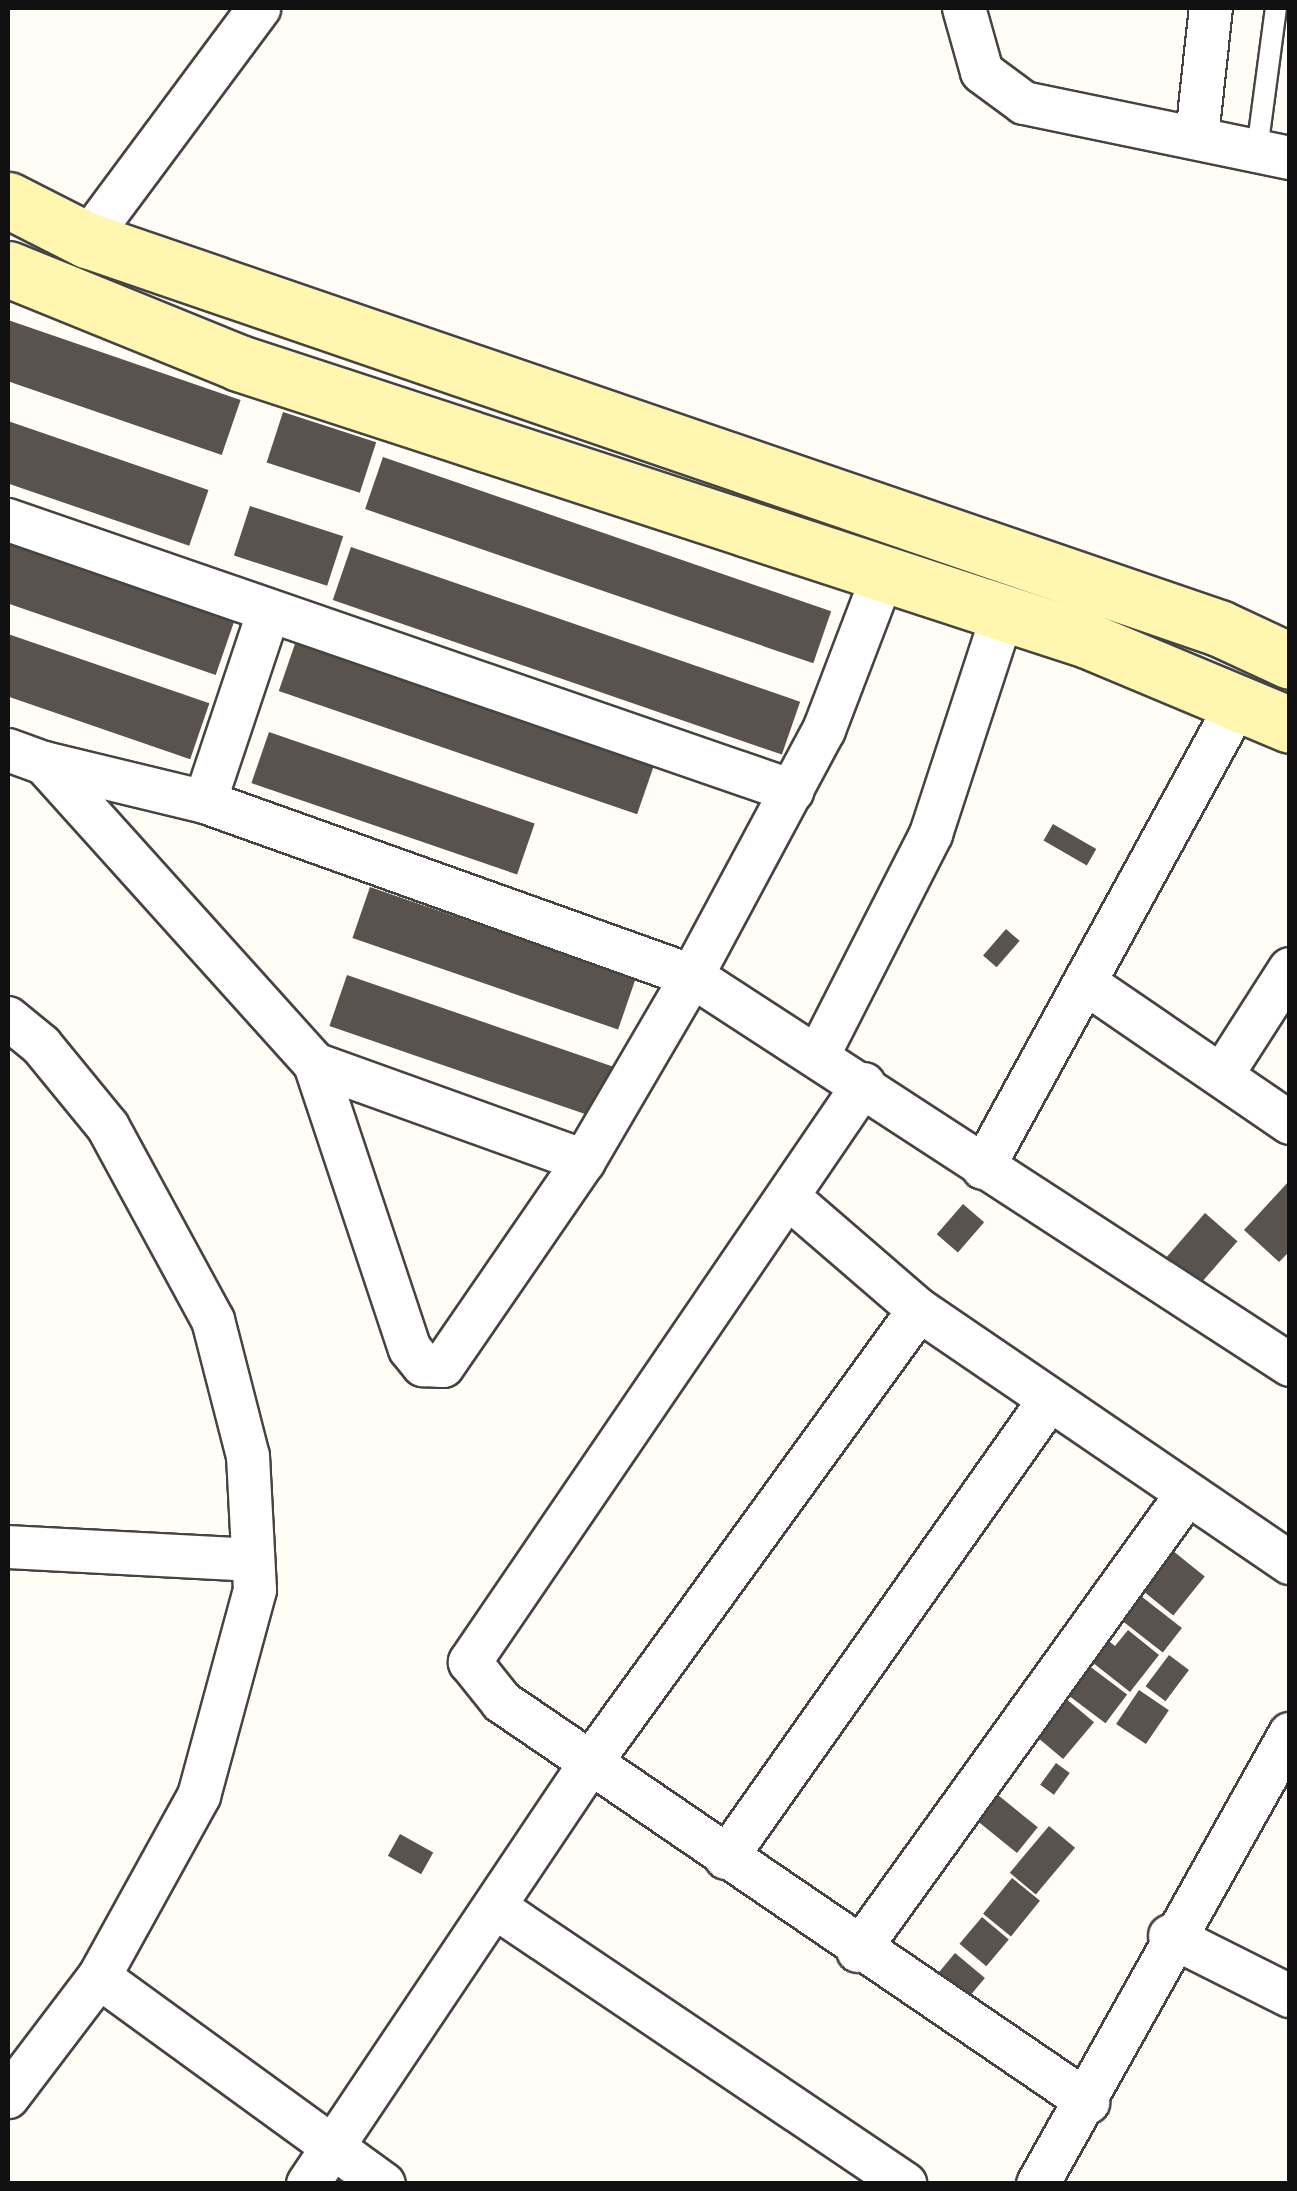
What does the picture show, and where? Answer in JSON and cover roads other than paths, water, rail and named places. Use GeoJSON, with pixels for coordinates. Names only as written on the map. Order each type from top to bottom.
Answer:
{"type":"FeatureCollection","features":[{"type":"Feature","properties":{"kind":"main road"},"geometry":{"type":"LineString","coordinates":[[8,200],[88,240],[1219,628],[1290,662]]}},
{"type":"Feature","properties":{"kind":"main road"},"geometry":{"type":"LineString","coordinates":[[8,269],[238,363],[1004,611],[1239,701],[1290,726]]}},
{"type":"Feature","properties":{"kind":"street"},"geometry":{"type":"LineString","coordinates":[[88,240],[259,8]]}},
{"type":"Feature","properties":{"kind":"street"},"geometry":{"type":"LineString","coordinates":[[964,8],[982,72],[1024,104],[1274,154]]}},
{"type":"Feature","properties":{"kind":"street"},"geometry":{"type":"LineString","coordinates":[[1197,136],[1211,8]]}},
{"type":"Feature","properties":{"kind":"street"},"geometry":{"type":"LineString","coordinates":[[8,520],[792,790]]}},
{"type":"Feature","properties":{"kind":"street"},"geometry":{"type":"LineString","coordinates":[[26,756],[315,1064],[423,1365],[452,1360],[584,1161],[692,976],[792,790],[884,573]]}},
{"type":"Feature","properties":{"kind":"street"},"geometry":{"type":"LineString","coordinates":[[205,802],[268,610]]}},
{"type":"Feature","properties":{"kind":"street"},"geometry":{"type":"LineString","coordinates":[[818,1056],[931,834],[1004,611]]}},
{"type":"Feature","properties":{"kind":"street"},"geometry":{"type":"LineString","coordinates":[[983,1168],[1239,701]]}},
{"type":"Feature","properties":{"kind":"street"},"geometry":{"type":"LineString","coordinates":[[26,756],[205,802],[692,976],[864,1084],[983,1168],[1290,1365]]}},
{"type":"Feature","properties":{"kind":"street"},"geometry":{"type":"LineString","coordinates":[[1222,1076],[1290,968]]}},
{"type":"Feature","properties":{"kind":"street"},"geometry":{"type":"LineString","coordinates":[[1087,984],[1290,1123]]}},
{"type":"Feature","properties":{"kind":"street"},"geometry":{"type":"LineString","coordinates":[[8,1018],[42,1044],[108,1127],[213,1320],[248,1456],[255,1590],[199,1796],[100,1977],[8,2097]]}},
{"type":"Feature","properties":{"kind":"street"},"geometry":{"type":"LineString","coordinates":[[315,1064],[584,1161]]}},
{"type":"Feature","properties":{"kind":"street"},"geometry":{"type":"LineString","coordinates":[[864,1084],[470,1662],[502,1702],[858,1951],[1088,2102]]}},
{"type":"Feature","properties":{"kind":"street"},"geometry":{"type":"LineString","coordinates":[[788,1197],[919,1310],[1185,1497],[1290,1563]]}},
{"type":"Feature","properties":{"kind":"street"},"geometry":{"type":"LineString","coordinates":[[308,2184],[591,1762],[919,1310]]}},
{"type":"Feature","properties":{"kind":"street"},"geometry":{"type":"LineString","coordinates":[[726,1858],[1048,1402]]}},
{"type":"Feature","properties":{"kind":"street"},"geometry":{"type":"LineString","coordinates":[[858,1951],[1185,1497]]}},
{"type":"Feature","properties":{"kind":"street"},"geometry":{"type":"LineString","coordinates":[[8,1548],[253,1560]]}},
{"type":"Feature","properties":{"kind":"street"},"geometry":{"type":"LineString","coordinates":[[1038,2184],[1088,2102],[1170,1936],[1290,1734]]}},
{"type":"Feature","properties":{"kind":"street"},"geometry":{"type":"LineString","coordinates":[[495,1907],[905,2184]]}},
{"type":"Feature","properties":{"kind":"street"},"geometry":{"type":"LineString","coordinates":[[1170,1936],[1290,1996]]}},
{"type":"Feature","properties":{"kind":"street"},"geometry":{"type":"LineString","coordinates":[[100,1977],[384,2184]]}},
{"type":"Feature","properties":{"kind":"lane"},"geometry":{"type":"LineString","coordinates":[[1274,154],[1276,8]]}}]}
